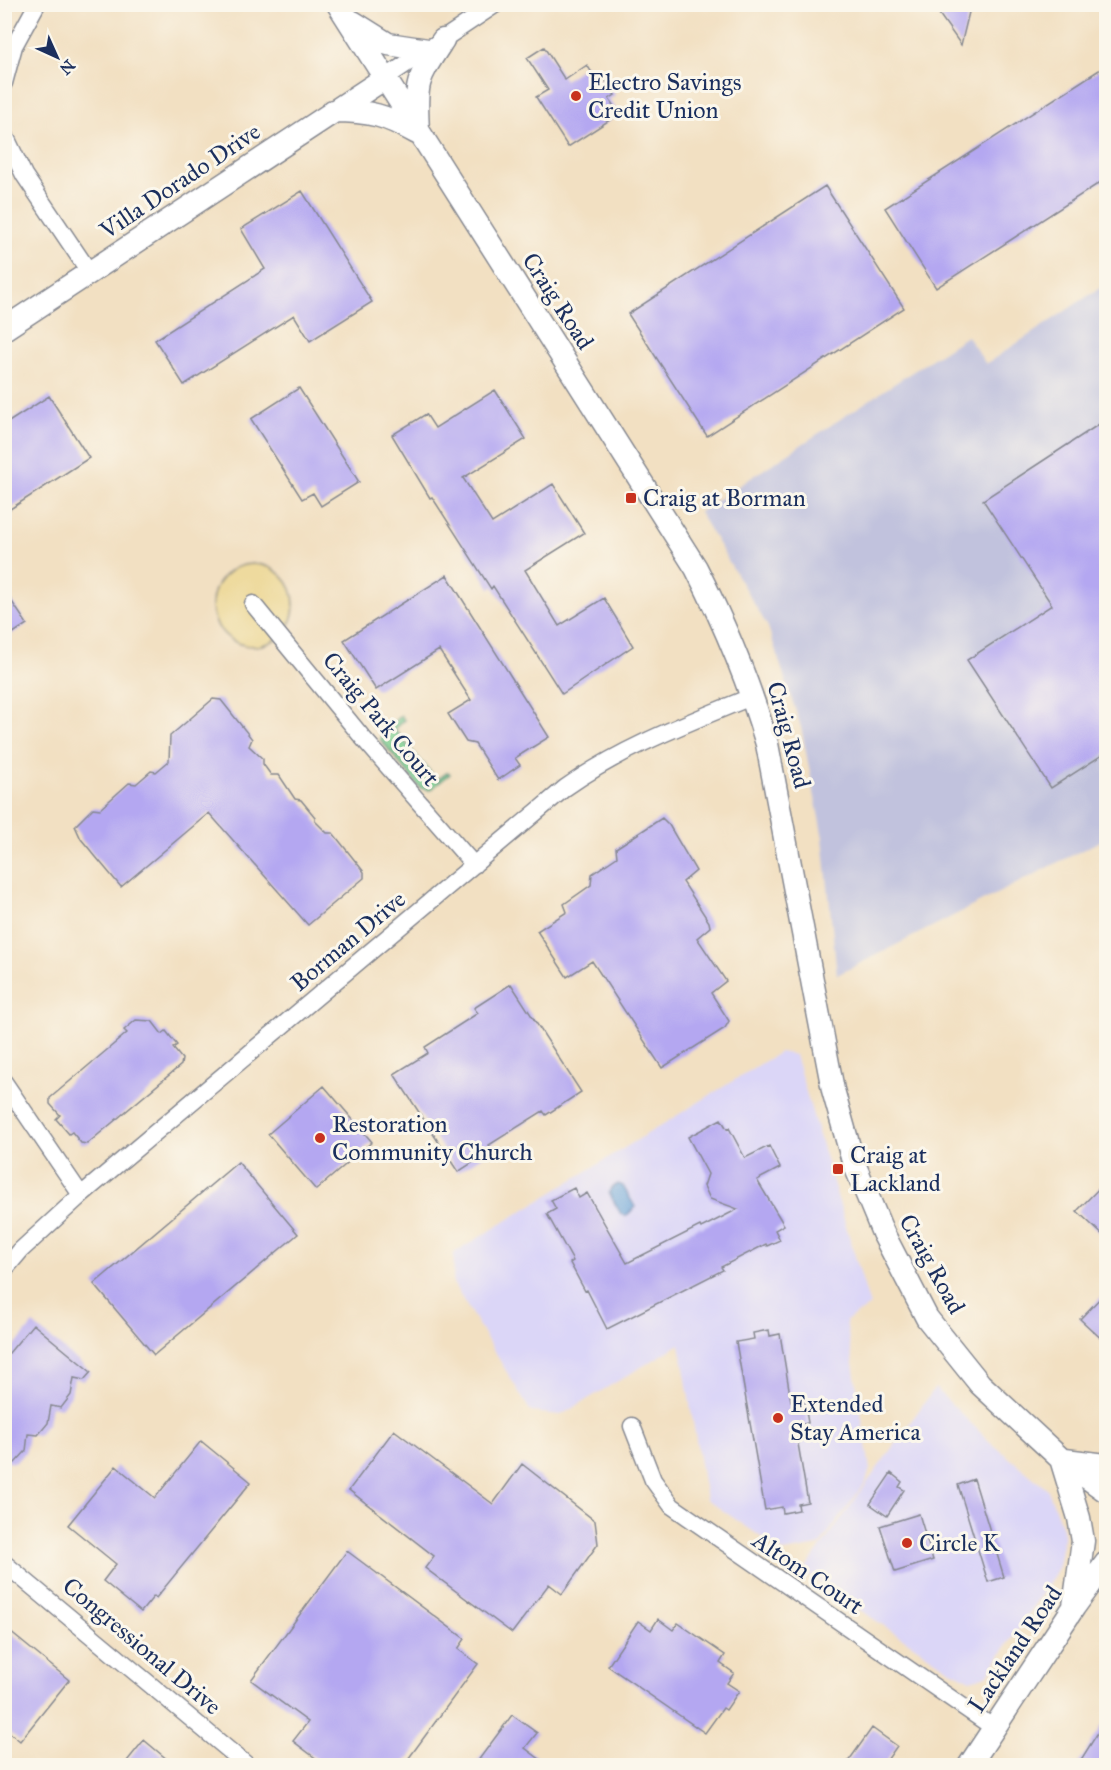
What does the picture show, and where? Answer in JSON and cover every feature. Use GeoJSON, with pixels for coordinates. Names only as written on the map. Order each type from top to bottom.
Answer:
{"type":"FeatureCollection","features":[{"type":"Feature","properties":{"kind":"main road"},"geometry":{"type":"LineString","coordinates":[[333,111],[365,111],[379,114],[418,134],[416,90],[418,79],[435,45],[388,44],[342,11]]}},
{"type":"Feature","properties":{"kind":"main road","name":"Craig Road"},"geometry":{"type":"LineString","coordinates":[[342,11],[418,134],[696,568],[729,634],[753,696],[767,744],[832,1090],[865,1193],[901,1271],[927,1318],[980,1384],[1061,1459],[1107,1491]]}},
{"type":"Feature","properties":{"kind":"main road","name":"Villa Dorado Drive"},"geometry":{"type":"LineString","coordinates":[[4,329],[385,78]]}},
{"type":"Feature","properties":{"kind":"main road"},"geometry":{"type":"LineString","coordinates":[[1074,1607],[1083,1542],[1079,1518],[1061,1459],[1107,1465]]}},
{"type":"Feature","properties":{"kind":"main road","name":"Lackland Road"},"geometry":{"type":"LineString","coordinates":[[969,1766],[1074,1607],[1107,1563]]}},
{"type":"Feature","properties":{"kind":"main road"},"geometry":{"type":"LineString","coordinates":[[1074,1607],[1107,1590]]}},
{"type":"Feature","properties":{"kind":"street"},"geometry":{"type":"LineString","coordinates":[[4,83],[14,46],[38,4]]}},
{"type":"Feature","properties":{"kind":"street"},"geometry":{"type":"LineString","coordinates":[[385,78],[496,4]]}},
{"type":"Feature","properties":{"kind":"street"},"geometry":{"type":"LineString","coordinates":[[4,133],[24,175],[90,273]]}},
{"type":"Feature","properties":{"kind":"street","name":"Craig Park Court"},"geometry":{"type":"LineString","coordinates":[[253,604],[363,738],[474,865]]}},
{"type":"Feature","properties":{"kind":"street","name":"Borman Drive"},"geometry":{"type":"LineString","coordinates":[[4,1270],[21,1250],[81,1195],[565,788],[594,767],[665,731],[753,696]]}},
{"type":"Feature","properties":{"kind":"street"},"geometry":{"type":"LineString","coordinates":[[4,1082],[81,1195]]}},
{"type":"Feature","properties":{"kind":"street","name":"Altom Court"},"geometry":{"type":"LineString","coordinates":[[632,1426],[653,1480],[672,1506],[994,1728]]}},
{"type":"Feature","properties":{"kind":"street","name":"Congressional Drive"},"geometry":{"type":"LineString","coordinates":[[4,1563],[248,1766]]}},
{"type":"Feature","properties":{"kind":"shaded area"},"geometry":{"type":"Polygon","coordinates":[[[1106,284],[1106,838],[837,975],[823,838],[801,727],[768,627],[699,512],[967,336],[986,364],[1106,284]]]}},
{"type":"Feature","properties":{"kind":"shaded area"},"geometry":{"type":"Polygon","coordinates":[[[780,1052],[795,1055],[870,1306],[846,1321],[870,1469],[866,1482],[819,1546],[783,1552],[706,1499],[680,1344],[561,1415],[531,1412],[453,1283],[454,1253],[780,1052]]]}},
{"type":"Feature","properties":{"kind":"shaded area"},"geometry":{"type":"Polygon","coordinates":[[[935,1388],[989,1441],[1048,1490],[1064,1533],[1057,1571],[987,1675],[971,1680],[949,1669],[803,1572],[935,1388]]]}},
{"type":"Feature","properties":{"kind":"green space"},"geometry":{"type":"Polygon","coordinates":[[[401,716],[404,720],[394,729],[437,780],[448,772],[450,774],[430,790],[420,788],[380,739],[383,731],[401,716]]]}},
{"type":"Feature","properties":{"kind":"sand"},"geometry":{"type":"Polygon","coordinates":[[[253,564],[269,567],[282,576],[291,589],[294,605],[291,621],[282,634],[269,643],[253,646],[237,643],[224,634],[215,621],[212,605],[215,589],[224,576],[237,567],[253,564]]]}},
{"type":"Feature","properties":{"kind":"water"},"geometry":{"type":"Polygon","coordinates":[[[618,1184],[623,1186],[635,1207],[626,1216],[621,1214],[609,1193],[611,1188],[618,1184]]]}},
{"type":"Feature","properties":{"kind":"building"},"geometry":{"type":"Polygon","coordinates":[[[932,4],[971,4],[961,45],[932,4]]]}},
{"type":"Feature","properties":{"kind":"building","name":"Electro Savings Credit Union"},"geometry":{"type":"Polygon","coordinates":[[[544,47],[565,80],[587,65],[598,82],[604,78],[615,95],[609,99],[619,114],[568,147],[536,97],[548,90],[527,58],[544,47]]]}},
{"type":"Feature","properties":{"kind":"building"},"geometry":{"type":"Polygon","coordinates":[[[1107,65],[1107,178],[936,288],[885,208],[1107,65]]]}},
{"type":"Feature","properties":{"kind":"building"},"geometry":{"type":"Polygon","coordinates":[[[825,186],[904,308],[707,436],[628,314],[825,186]]]}},
{"type":"Feature","properties":{"kind":"building"},"geometry":{"type":"Polygon","coordinates":[[[302,191],[372,302],[310,341],[294,315],[184,385],[155,340],[265,269],[241,229],[302,191]]]}},
{"type":"Feature","properties":{"kind":"building"},"geometry":{"type":"Polygon","coordinates":[[[299,388],[359,482],[321,506],[313,493],[302,499],[251,419],[299,388]]]}},
{"type":"Feature","properties":{"kind":"building"},"geometry":{"type":"Polygon","coordinates":[[[495,390],[526,439],[463,478],[492,523],[553,484],[584,533],[525,570],[559,626],[604,598],[633,646],[562,694],[493,586],[491,589],[432,497],[430,498],[392,435],[426,414],[435,428],[495,390]]]}},
{"type":"Feature","properties":{"kind":"building"},"geometry":{"type":"Polygon","coordinates":[[[49,396],[89,458],[4,513],[4,425],[49,396]]]}},
{"type":"Feature","properties":{"kind":"building"},"geometry":{"type":"Polygon","coordinates":[[[1107,419],[1107,752],[1051,788],[967,660],[1052,605],[983,500],[1107,419]]]}},
{"type":"Feature","properties":{"kind":"building"},"geometry":{"type":"Polygon","coordinates":[[[447,575],[549,737],[515,758],[520,765],[498,780],[475,744],[466,742],[448,714],[471,700],[439,650],[376,690],[344,640],[447,575]]]}},
{"type":"Feature","properties":{"kind":"building"},"geometry":{"type":"Polygon","coordinates":[[[4,590],[27,624],[4,639],[4,590]]]}},
{"type":"Feature","properties":{"kind":"building"},"geometry":{"type":"Polygon","coordinates":[[[213,699],[221,700],[252,739],[249,746],[263,759],[263,764],[271,775],[279,775],[295,799],[301,800],[315,817],[315,821],[327,833],[333,833],[364,872],[364,878],[308,925],[209,813],[121,887],[81,839],[75,826],[93,808],[100,809],[129,783],[136,784],[151,771],[156,772],[169,761],[170,736],[213,699]]]}},
{"type":"Feature","properties":{"kind":"building"},"geometry":{"type":"Polygon","coordinates":[[[662,818],[669,825],[696,871],[683,882],[709,922],[710,927],[697,938],[726,981],[711,993],[729,1021],[725,1028],[662,1068],[592,961],[567,977],[537,931],[567,912],[564,904],[591,885],[592,874],[617,857],[616,848],[662,818]]]}},
{"type":"Feature","properties":{"kind":"building"},"geometry":{"type":"Polygon","coordinates":[[[511,984],[581,1092],[546,1115],[543,1111],[489,1145],[492,1150],[458,1172],[394,1074],[428,1053],[425,1047],[478,1013],[474,1008],[511,984]]]}},
{"type":"Feature","properties":{"kind":"building"},"geometry":{"type":"Polygon","coordinates":[[[136,1020],[152,1021],[162,1034],[166,1031],[177,1045],[173,1048],[182,1059],[181,1065],[87,1144],[81,1143],[72,1132],[69,1134],[56,1119],[60,1115],[50,1104],[50,1098],[127,1033],[124,1030],[136,1020]]]}},
{"type":"Feature","properties":{"kind":"building","name":"Restoration Community Church"},"geometry":{"type":"Polygon","coordinates":[[[324,1086],[372,1142],[316,1190],[268,1134],[324,1086]]]}},
{"type":"Feature","properties":{"kind":"building"},"geometry":{"type":"Polygon","coordinates":[[[721,1119],[727,1129],[729,1128],[745,1158],[769,1146],[780,1168],[757,1180],[784,1225],[775,1230],[780,1240],[767,1246],[766,1244],[721,1267],[723,1270],[607,1329],[570,1263],[573,1261],[547,1214],[556,1209],[551,1200],[574,1188],[579,1198],[587,1193],[627,1263],[700,1226],[701,1228],[738,1209],[710,1199],[704,1186],[708,1174],[688,1137],[721,1119]]]}},
{"type":"Feature","properties":{"kind":"building"},"geometry":{"type":"Polygon","coordinates":[[[238,1162],[298,1234],[154,1355],[94,1284],[238,1162]]]}},
{"type":"Feature","properties":{"kind":"building"},"geometry":{"type":"Polygon","coordinates":[[[1107,1180],[1107,1239],[1077,1211],[1107,1180]]]}},
{"type":"Feature","properties":{"kind":"building"},"geometry":{"type":"Polygon","coordinates":[[[1107,1291],[1107,1344],[1080,1319],[1107,1291]]]}},
{"type":"Feature","properties":{"kind":"building"},"geometry":{"type":"Polygon","coordinates":[[[33,1324],[91,1372],[84,1380],[74,1378],[71,1395],[61,1408],[51,1406],[48,1423],[38,1435],[28,1434],[26,1451],[15,1463],[4,1461],[4,1359],[33,1324]]]}},
{"type":"Feature","properties":{"kind":"building","name":"Extended Stay America"},"geometry":{"type":"Polygon","coordinates":[[[769,1330],[770,1336],[780,1334],[791,1401],[804,1399],[808,1423],[795,1426],[808,1502],[798,1504],[799,1510],[783,1513],[782,1507],[765,1510],[736,1342],[754,1339],[753,1333],[769,1330]]]}},
{"type":"Feature","properties":{"kind":"building"},"geometry":{"type":"Polygon","coordinates":[[[394,1430],[493,1504],[522,1464],[595,1521],[598,1544],[562,1594],[549,1584],[512,1633],[425,1568],[434,1556],[349,1490],[394,1430]]]}},
{"type":"Feature","properties":{"kind":"building"},"geometry":{"type":"Polygon","coordinates":[[[201,1441],[251,1482],[156,1598],[154,1596],[141,1612],[103,1581],[116,1564],[68,1525],[116,1466],[155,1498],[201,1441]]]}},
{"type":"Feature","properties":{"kind":"building"},"geometry":{"type":"Polygon","coordinates":[[[891,1473],[902,1482],[899,1487],[904,1490],[887,1516],[870,1504],[891,1473]]]}},
{"type":"Feature","properties":{"kind":"building"},"geometry":{"type":"Polygon","coordinates":[[[974,1479],[1004,1577],[988,1582],[958,1485],[974,1479]]]}},
{"type":"Feature","properties":{"kind":"building","name":"Circle K"},"geometry":{"type":"Polygon","coordinates":[[[919,1514],[933,1560],[895,1572],[880,1526],[919,1514]]]}},
{"type":"Feature","properties":{"kind":"building"},"geometry":{"type":"Polygon","coordinates":[[[347,1551],[465,1639],[458,1649],[478,1664],[403,1766],[326,1766],[293,1741],[308,1722],[251,1680],[347,1551]]]}},
{"type":"Feature","properties":{"kind":"building"},"geometry":{"type":"Polygon","coordinates":[[[658,1619],[673,1630],[678,1623],[725,1655],[720,1663],[734,1673],[727,1683],[739,1691],[726,1710],[723,1708],[705,1733],[608,1666],[638,1621],[651,1630],[658,1619]]]}},
{"type":"Feature","properties":{"kind":"building"},"geometry":{"type":"Polygon","coordinates":[[[4,1627],[69,1680],[20,1741],[4,1728],[4,1627]]]}},
{"type":"Feature","properties":{"kind":"building"},"geometry":{"type":"Polygon","coordinates":[[[512,1715],[537,1733],[525,1748],[549,1766],[474,1766],[512,1715]]]}},
{"type":"Feature","properties":{"kind":"building"},"geometry":{"type":"Polygon","coordinates":[[[1107,1718],[1107,1766],[1077,1766],[1107,1718]]]}},
{"type":"Feature","properties":{"kind":"building"},"geometry":{"type":"Polygon","coordinates":[[[872,1728],[897,1746],[883,1766],[845,1766],[872,1728]]]}},
{"type":"Feature","properties":{"kind":"building"},"geometry":{"type":"Polygon","coordinates":[[[144,1740],[175,1766],[123,1766],[144,1740]]]}},
{"type":"Feature","properties":{"kind":"place","name":"Electro Savings Credit Union"},"geometry":{"type":"Point","coordinates":[576,96]}},
{"type":"Feature","properties":{"kind":"place","name":"Craig at Borman"},"geometry":{"type":"Point","coordinates":[631,498]}},
{"type":"Feature","properties":{"kind":"place","name":"Restoration Community Church"},"geometry":{"type":"Point","coordinates":[320,1138]}},
{"type":"Feature","properties":{"kind":"place","name":"Craig at Lackland"},"geometry":{"type":"Point","coordinates":[838,1169]}},
{"type":"Feature","properties":{"kind":"place","name":"Extended Stay America"},"geometry":{"type":"Point","coordinates":[778,1418]}},
{"type":"Feature","properties":{"kind":"place","name":"Circle K"},"geometry":{"type":"Point","coordinates":[907,1543]}}]}
